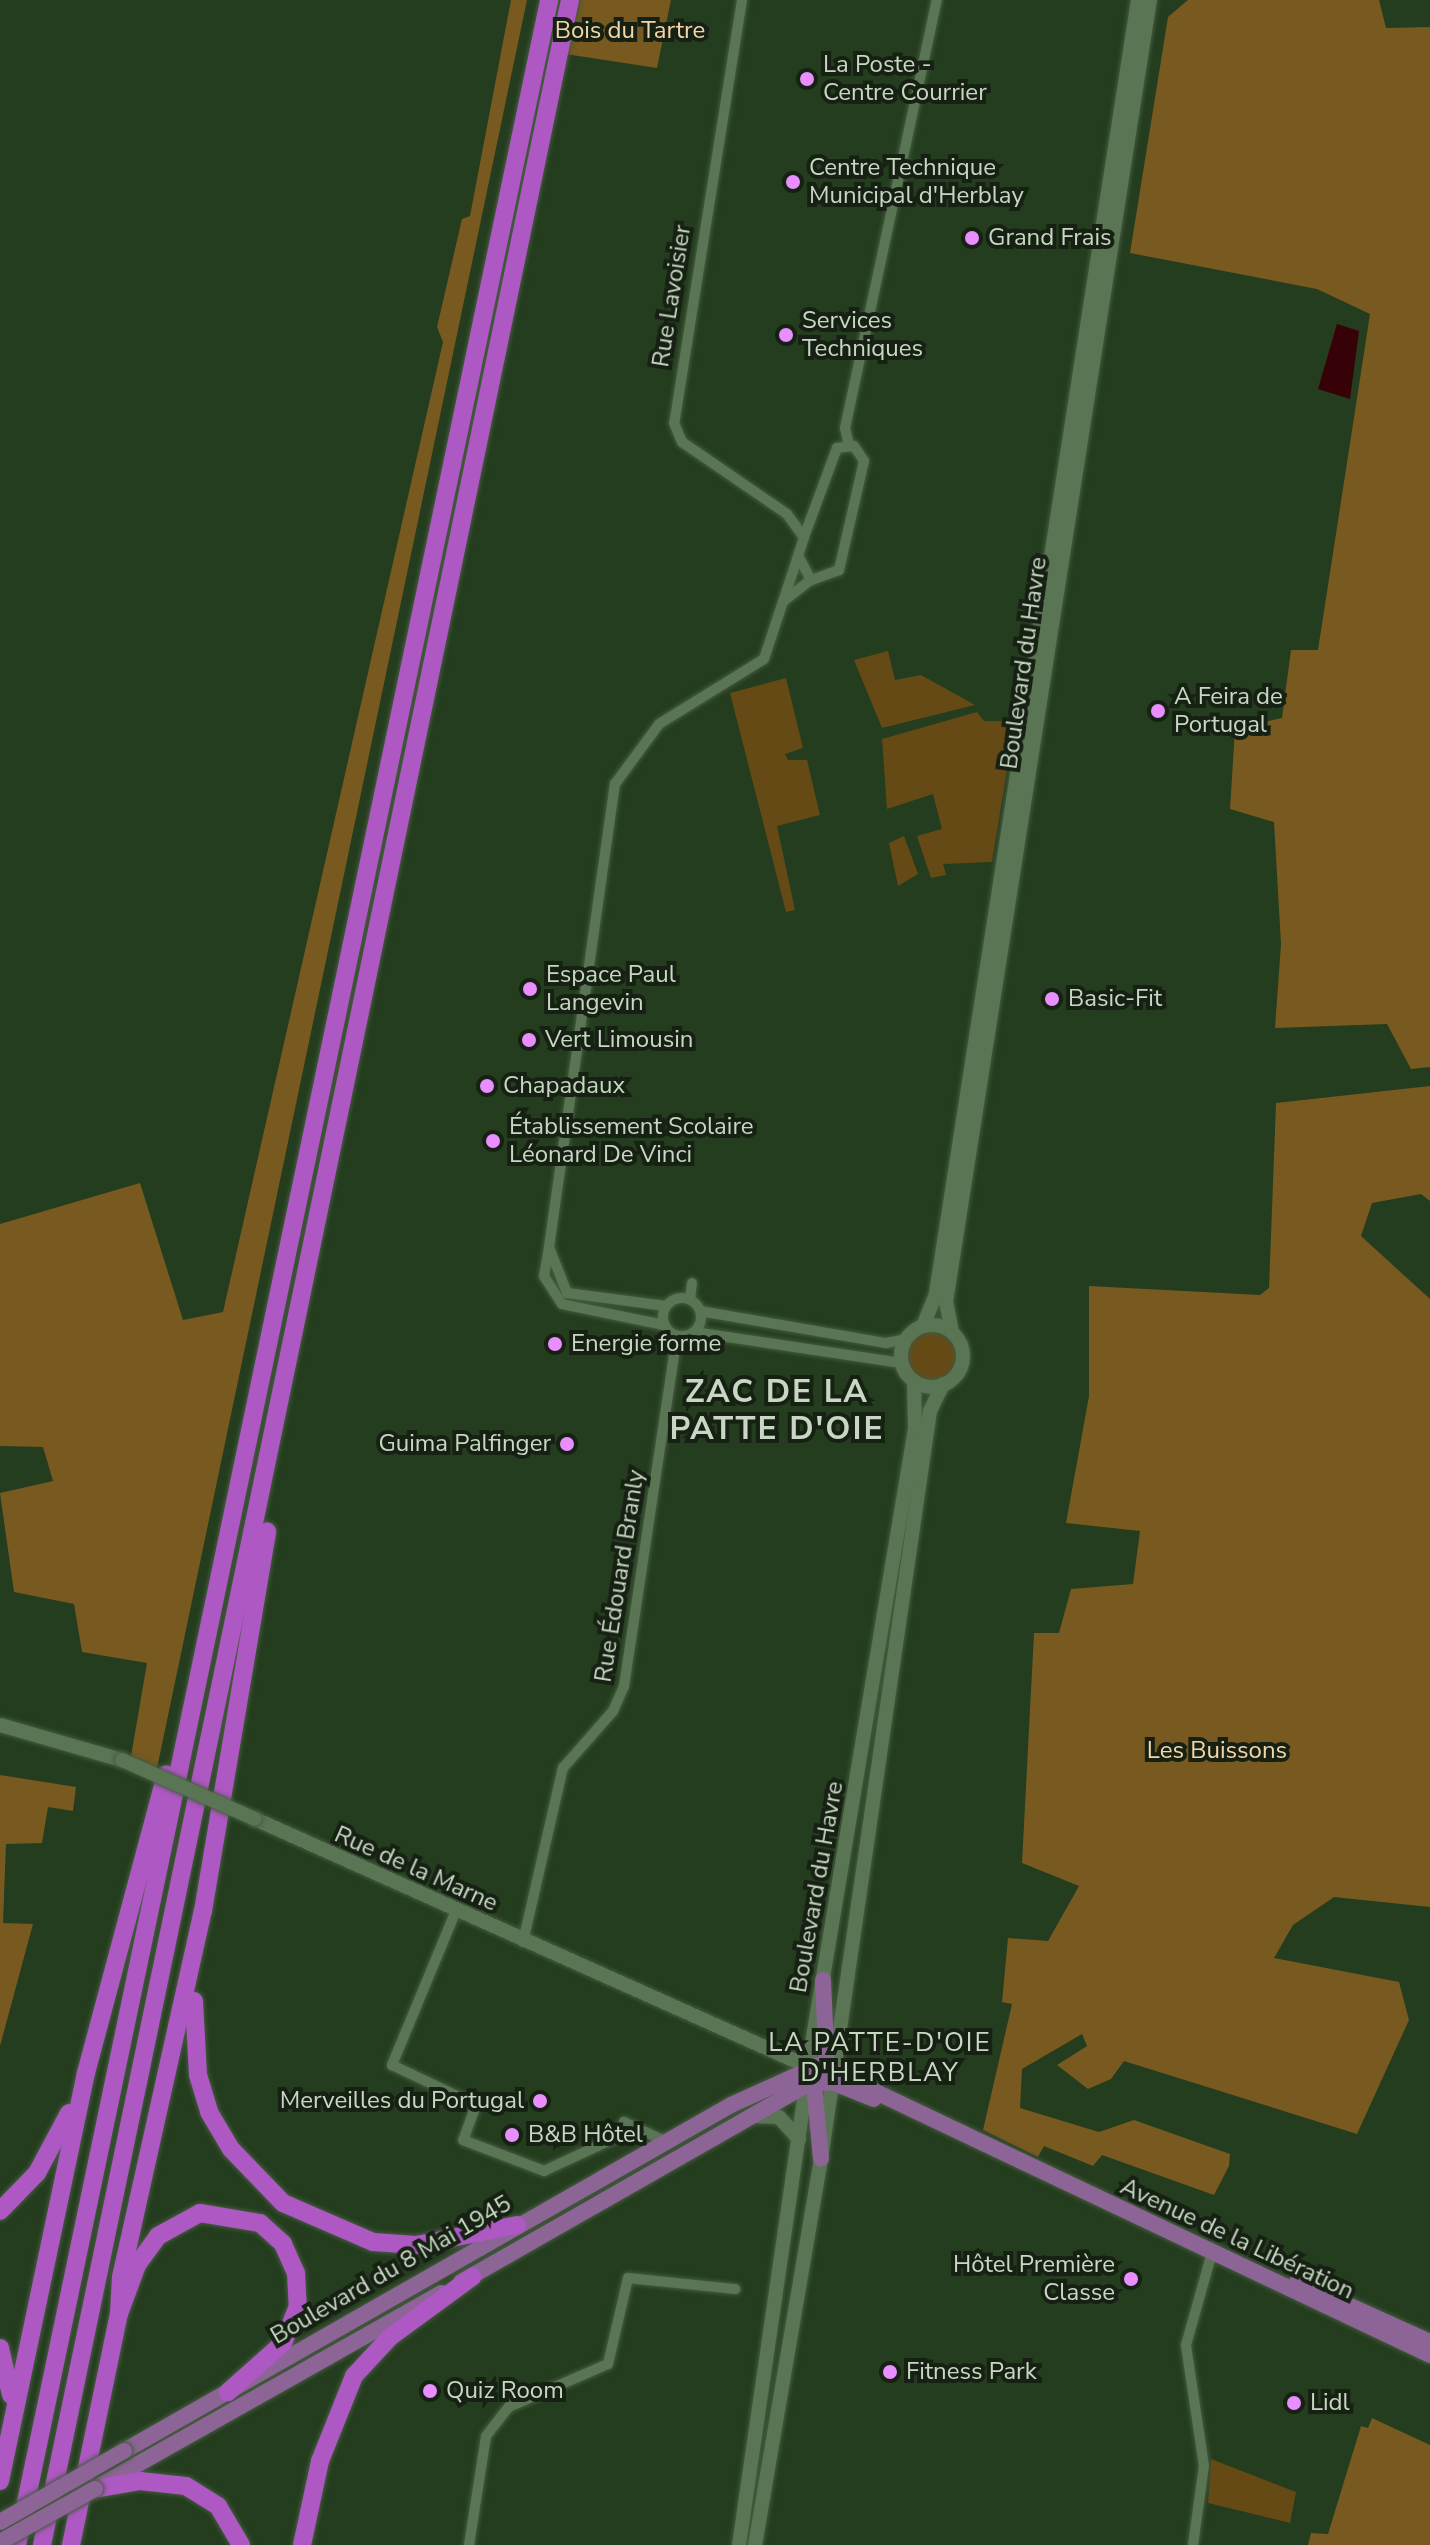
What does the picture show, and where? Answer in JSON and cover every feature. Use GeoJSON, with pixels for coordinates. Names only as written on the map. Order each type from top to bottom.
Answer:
{"type":"FeatureCollection","features":[{"type":"Feature","properties":{"kind":"highway"},"geometry":{"type":"LineString","coordinates":[[17,2545],[549,0]]}},
{"type":"Feature","properties":{"kind":"highway"},"geometry":{"type":"LineString","coordinates":[[42,2545],[267,1477],[570,0]]}},
{"type":"Feature","properties":{"kind":"highway"},"geometry":{"type":"LineString","coordinates":[[71,2545],[119,2314],[121,2277],[203,1911],[248,1668],[273,1488],[267,1477]]}},
{"type":"Feature","properties":{"kind":"highway"},"geometry":{"type":"LineString","coordinates":[[0,2481],[86,2073],[192,1701]]}},
{"type":"Feature","properties":{"kind":"highway"},"geometry":{"type":"LineString","coordinates":[[203,1911],[191,2023],[198,2075],[209,2112],[250,2172],[322,2225],[373,2242],[416,2245],[512,2229]]}},
{"type":"Feature","properties":{"kind":"highway"},"geometry":{"type":"LineString","coordinates":[[0,2211],[58,2139],[86,2073]]}},
{"type":"Feature","properties":{"kind":"highway"},"geometry":{"type":"LineString","coordinates":[[119,2314],[147,2249],[184,2217],[231,2212],[272,2232],[296,2273],[295,2322],[275,2353],[228,2392]]}},
{"type":"Feature","properties":{"kind":"highway"},"geometry":{"type":"LineString","coordinates":[[302,2545],[320,2461],[354,2376],[390,2337],[472,2277]]}},
{"type":"Feature","properties":{"kind":"highway"},"geometry":{"type":"LineString","coordinates":[[0,2348],[11,2419]]}},
{"type":"Feature","properties":{"kind":"highway"},"geometry":{"type":"LineString","coordinates":[[95,2489],[140,2481],[186,2486],[218,2506],[241,2545]]}},
{"type":"Feature","properties":{"kind":"main road","name":"Boulevard du Havre"},"geometry":{"type":"LineString","coordinates":[[923,1326],[936,1293],[1138,0]]}},
{"type":"Feature","properties":{"kind":"main road","name":"Boulevard du Havre"},"geometry":{"type":"LineString","coordinates":[[739,2545],[799,2139],[820,2075],[930,1411],[943,1384],[962,1360],[946,1302],[1150,0]]}},
{"type":"Feature","properties":{"kind":"main road"},"geometry":{"type":"LineString","coordinates":[[1146,22],[1161,0]]}},
{"type":"Feature","properties":{"kind":"main road"},"geometry":{"type":"LineString","coordinates":[[943,1384],[914,1381],[902,1363],[906,1339],[923,1326],[952,1332]]}},
{"type":"Feature","properties":{"kind":"main road","name":"Boulevard du Havre"},"geometry":{"type":"LineString","coordinates":[[823,1980],[915,1429],[914,1381]]}},
{"type":"Feature","properties":{"kind":"main road","name":"Rue de la Marne"},"geometry":{"type":"LineString","coordinates":[[0,1725],[122,1760],[455,1913],[820,2075]]}},
{"type":"Feature","properties":{"kind":"main road"},"geometry":{"type":"LineString","coordinates":[[755,2545],[821,2159],[823,1980]]}},
{"type":"Feature","properties":{"kind":"main road","name":"Boulevard du 8 Mai 1945"},"geometry":{"type":"LineString","coordinates":[[0,2542],[472,2277],[820,2075]]}},
{"type":"Feature","properties":{"kind":"main road","name":"Boulevard du 8 Mai 1945"},"geometry":{"type":"LineString","coordinates":[[0,2522],[667,2142],[820,2075]]}},
{"type":"Feature","properties":{"kind":"main road","name":"Avenue de la Libération"},"geometry":{"type":"LineString","coordinates":[[820,2075],[939,2123],[1430,2342]]}},
{"type":"Feature","properties":{"kind":"main road"},"geometry":{"type":"LineString","coordinates":[[749,2116],[779,2117],[799,2139]]}},
{"type":"Feature","properties":{"kind":"main road","name":"Avenue de la Libération"},"geometry":{"type":"LineString","coordinates":[[1025,2163],[1211,2256],[1430,2355]]}},
{"type":"Feature","properties":{"kind":"main road"},"geometry":{"type":"LineString","coordinates":[[512,2229],[517,2251]]}},
{"type":"Feature","properties":{"kind":"street","name":"Rue Lavoisier"},"geometry":{"type":"LineString","coordinates":[[742,0],[674,423],[682,442],[787,514],[804,537]]}},
{"type":"Feature","properties":{"kind":"street"},"geometry":{"type":"LineString","coordinates":[[783,601],[811,580],[839,570],[864,461],[849,445],[845,428],[937,0]]}},
{"type":"Feature","properties":{"kind":"street"},"geometry":{"type":"LineString","coordinates":[[849,445],[837,448],[827,468],[764,659],[659,724],[615,784],[544,1276],[562,1304],[664,1325],[677,1336],[694,1332],[902,1363]]}},
{"type":"Feature","properties":{"kind":"street"},"geometry":{"type":"LineString","coordinates":[[798,556],[811,580]]}},
{"type":"Feature","properties":{"kind":"street"},"geometry":{"type":"LineString","coordinates":[[549,1247],[567,1293],[666,1306],[690,1299]]}},
{"type":"Feature","properties":{"kind":"street"},"geometry":{"type":"LineString","coordinates":[[692,1283],[690,1299],[700,1311],[886,1343],[906,1339]]}},
{"type":"Feature","properties":{"kind":"street"},"geometry":{"type":"LineString","coordinates":[[664,1325],[666,1306]]}},
{"type":"Feature","properties":{"kind":"street"},"geometry":{"type":"LineString","coordinates":[[694,1332],[700,1311]]}},
{"type":"Feature","properties":{"kind":"street","name":"Rue Édouard Branly"},"geometry":{"type":"LineString","coordinates":[[523,1942],[563,1768],[580,1740],[613,1711],[624,1686],[677,1336]]}},
{"type":"Feature","properties":{"kind":"street"},"geometry":{"type":"LineString","coordinates":[[455,1913],[392,2065],[476,2105],[463,2140],[544,2171],[619,2136],[624,2122],[667,2142]]}},
{"type":"Feature","properties":{"kind":"street"},"geometry":{"type":"LineString","coordinates":[[1193,2545],[1204,2466],[1186,2345],[1211,2256]]}},
{"type":"Feature","properties":{"kind":"street"},"geometry":{"type":"LineString","coordinates":[[469,2545],[493,2424],[532,2395],[608,2364],[628,2278],[735,2289]]}},
{"type":"Feature","properties":{"kind":"shaded area"},"geometry":{"type":"Polygon","coordinates":[[[1337,324],[1359,331],[1350,399],[1318,389],[1337,324]]]}},
{"type":"Feature","properties":{"kind":"shaded area"},"geometry":{"type":"Polygon","coordinates":[[[888,651],[895,680],[921,675],[975,705],[882,728],[854,660],[888,651]]]}},
{"type":"Feature","properties":{"kind":"shaded area"},"geometry":{"type":"Polygon","coordinates":[[[786,678],[803,748],[785,754],[788,760],[807,760],[820,815],[777,826],[795,910],[786,912],[730,693],[786,678]]]}},
{"type":"Feature","properties":{"kind":"shaded area"},"geometry":{"type":"Polygon","coordinates":[[[977,712],[984,721],[1015,721],[992,862],[943,864],[946,875],[931,878],[917,836],[942,829],[933,794],[887,809],[882,739],[977,712]]]}},
{"type":"Feature","properties":{"kind":"shaded area"},"geometry":{"type":"Polygon","coordinates":[[[904,836],[918,874],[898,886],[889,843],[904,836]]]}},
{"type":"Feature","properties":{"kind":"shaded area"},"geometry":{"type":"Polygon","coordinates":[[[932,1332],[949,1339],[956,1356],[949,1373],[932,1380],[915,1373],[908,1356],[915,1339],[932,1332]]]}},
{"type":"Feature","properties":{"kind":"shaded area"},"geometry":{"type":"Polygon","coordinates":[[[1211,2459],[1296,2492],[1290,2523],[1208,2503],[1211,2459]]]}},
{"type":"Feature","properties":{"kind":"green space"},"geometry":{"type":"Polygon","coordinates":[[[511,0],[527,0],[156,1773],[130,1762],[147,1663],[82,1652],[74,1604],[14,1592],[0,1493],[53,1481],[43,1447],[0,1446],[0,1224],[140,1183],[183,1320],[223,1312],[443,342],[437,327],[462,219],[470,216],[511,0]]]}},
{"type":"Feature","properties":{"kind":"green space","name":"Bois du Tartre"},"geometry":{"type":"Polygon","coordinates":[[[570,0],[671,0],[657,68],[559,53],[570,0]]]}},
{"type":"Feature","properties":{"kind":"green space"},"geometry":{"type":"Polygon","coordinates":[[[1188,0],[1379,0],[1386,28],[1430,27],[1430,1067],[1411,1069],[1387,1024],[1275,1028],[1281,944],[1274,822],[1230,809],[1235,729],[1282,718],[1291,650],[1318,650],[1370,314],[1317,289],[1130,253],[1168,17],[1188,0]]]}},
{"type":"Feature","properties":{"kind":"green space","name":"Les Buissons"},"geometry":{"type":"Polygon","coordinates":[[[1430,1086],[1430,1201],[1421,1194],[1372,1203],[1361,1236],[1430,1299],[1430,1907],[1334,1897],[1293,1925],[1274,1958],[1399,1982],[1409,2020],[1357,2134],[1124,2061],[1111,2079],[1088,2089],[1057,2065],[1087,2046],[1082,2034],[1022,2069],[1020,2108],[1099,2132],[1134,2120],[1230,2154],[1229,2166],[1214,2195],[1102,2155],[1093,2166],[1044,2146],[1038,2157],[983,2130],[1012,2004],[1002,2002],[1008,1938],[1048,1941],[1079,1886],[1022,1863],[1034,1633],[1059,1633],[1071,1589],[1133,1584],[1140,1531],[1066,1523],[1089,1396],[1089,1286],[1260,1295],[1269,1288],[1276,1103],[1430,1086]]]}},
{"type":"Feature","properties":{"kind":"green space"},"geometry":{"type":"Polygon","coordinates":[[[0,1775],[76,1787],[73,1811],[48,1807],[42,1843],[6,1844],[3,1923],[33,1924],[0,2046],[0,1775]]]}},
{"type":"Feature","properties":{"kind":"green space"},"geometry":{"type":"Polygon","coordinates":[[[1372,2418],[1430,2445],[1430,2545],[1308,2545],[1311,2533],[1328,2534],[1361,2426],[1368,2428],[1372,2418]]]}},
{"type":"Feature","properties":{"kind":"place","name":"La Poste - Centre Courrier"},"geometry":{"type":"Point","coordinates":[807,79]}},
{"type":"Feature","properties":{"kind":"place","name":"Centre Technique Municipal d'Herblay"},"geometry":{"type":"Point","coordinates":[793,182]}},
{"type":"Feature","properties":{"kind":"place","name":"Grand Frais"},"geometry":{"type":"Point","coordinates":[972,238]}},
{"type":"Feature","properties":{"kind":"place","name":"Services Techniques"},"geometry":{"type":"Point","coordinates":[786,335]}},
{"type":"Feature","properties":{"kind":"place","name":"A Feira de Portugal"},"geometry":{"type":"Point","coordinates":[1158,711]}},
{"type":"Feature","properties":{"kind":"place","name":"Espace Paul Langevin"},"geometry":{"type":"Point","coordinates":[530,989]}},
{"type":"Feature","properties":{"kind":"place","name":"Basic-Fit"},"geometry":{"type":"Point","coordinates":[1052,999]}},
{"type":"Feature","properties":{"kind":"place","name":"Vert Limousin"},"geometry":{"type":"Point","coordinates":[529,1040]}},
{"type":"Feature","properties":{"kind":"place","name":"Chapadaux"},"geometry":{"type":"Point","coordinates":[487,1086]}},
{"type":"Feature","properties":{"kind":"place","name":"Établissement Scolaire Léonard De Vinci"},"geometry":{"type":"Point","coordinates":[493,1141]}},
{"type":"Feature","properties":{"kind":"place","name":"Energie forme"},"geometry":{"type":"Point","coordinates":[555,1344]}},
{"type":"Feature","properties":{"kind":"place","name":"Guima Palfinger"},"geometry":{"type":"Point","coordinates":[567,1444]}},
{"type":"Feature","properties":{"kind":"place","name":"Merveilles du Portugal"},"geometry":{"type":"Point","coordinates":[540,2101]}},
{"type":"Feature","properties":{"kind":"place","name":"B&B Hôtel"},"geometry":{"type":"Point","coordinates":[512,2135]}},
{"type":"Feature","properties":{"kind":"place","name":"Hôtel Première Classe"},"geometry":{"type":"Point","coordinates":[1131,2279]}},
{"type":"Feature","properties":{"kind":"place","name":"Fitness Park"},"geometry":{"type":"Point","coordinates":[890,2372]}},
{"type":"Feature","properties":{"kind":"place","name":"Quiz Room"},"geometry":{"type":"Point","coordinates":[430,2391]}},
{"type":"Feature","properties":{"kind":"place","name":"Lidl"},"geometry":{"type":"Point","coordinates":[1294,2403]}},
{"type":"Feature","properties":{"kind":"district","name":"ZAC DE LA PATTE D'OIE"},"geometry":{"type":"Point","coordinates":[777,1412]}},
{"type":"Feature","properties":{"kind":"district","name":"LA PATTE-D'OIE D'HERBLAY"},"geometry":{"type":"Point","coordinates":[880,2058]}}]}
